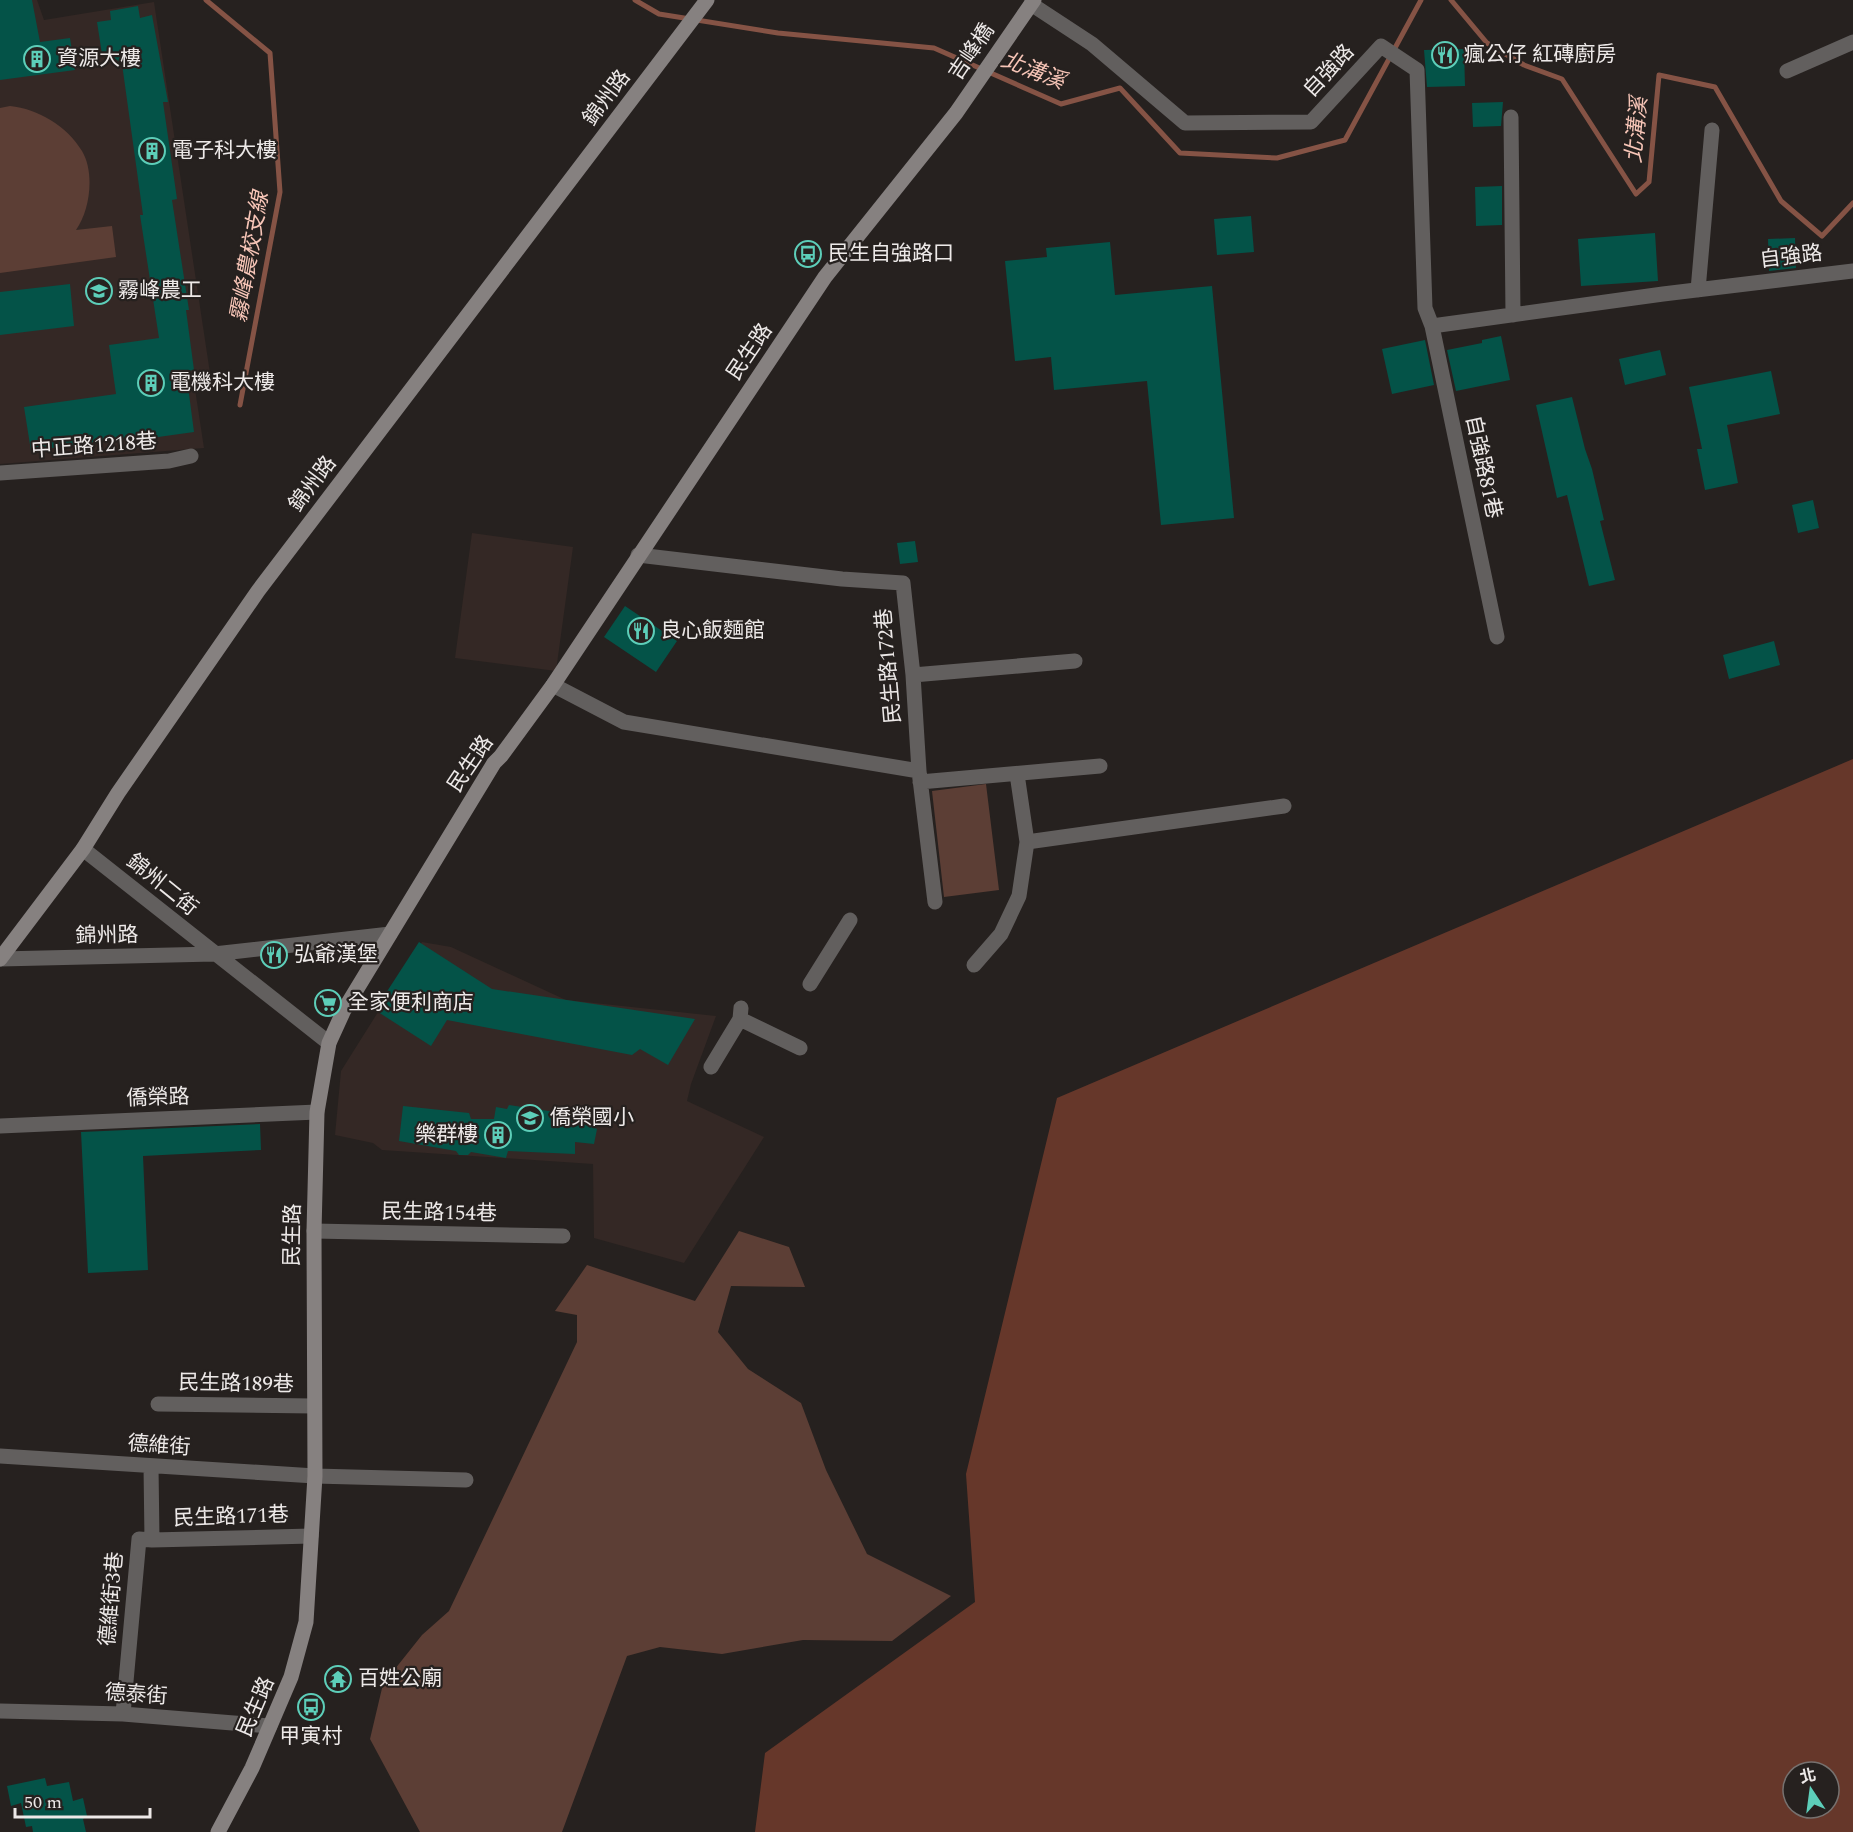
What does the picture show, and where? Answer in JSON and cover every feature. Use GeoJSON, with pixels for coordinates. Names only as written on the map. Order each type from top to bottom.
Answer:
{"type":"FeatureCollection","features":[{"type":"Feature","properties":{"kind":"street","name":"錦州路"},"geometry":{"type":"LineString","coordinates":[[0,959],[83,849],[118,793],[258,591],[704,3]]}},
{"type":"Feature","properties":{"kind":"street","name":"吉峰橋"},"geometry":{"type":"LineString","coordinates":[[956,113],[1029,6]]}},
{"type":"Feature","properties":{"kind":"street","name":"自強路"},"geometry":{"type":"LineString","coordinates":[[1029,6],[1092,45],[1185,123],[1311,122],[1382,46],[1417,70],[1425,308]]}},
{"type":"Feature","properties":{"kind":"street"},"geometry":{"type":"LineString","coordinates":[[1787,71],[1853,42]]}},
{"type":"Feature","properties":{"kind":"street","name":"民生路"},"geometry":{"type":"LineString","coordinates":[[218,1832],[252,1768],[291,1677],[306,1622],[315,1476],[314,1232],[317,1112],[329,1043],[344,1010],[494,763],[553,685],[825,277],[956,113]]}},
{"type":"Feature","properties":{"kind":"street"},"geometry":{"type":"LineString","coordinates":[[1511,117],[1513,315]]}},
{"type":"Feature","properties":{"kind":"street"},"geometry":{"type":"LineString","coordinates":[[1698,290],[1712,130]]}},
{"type":"Feature","properties":{"kind":"street","name":"自強路"},"geometry":{"type":"LineString","coordinates":[[1432,326],[1853,271]]}},
{"type":"Feature","properties":{"kind":"street","name":"自強路81巷"},"geometry":{"type":"LineString","coordinates":[[1425,308],[1432,326],[1497,637]]}},
{"type":"Feature","properties":{"kind":"street","name":"中正路1218巷"},"geometry":{"type":"LineString","coordinates":[[0,473],[168,461],[190,456]]}},
{"type":"Feature","properties":{"kind":"street","name":"民生路172巷"},"geometry":{"type":"LineString","coordinates":[[638,555],[842,579],[903,583],[913,675],[919,776],[935,902]]}},
{"type":"Feature","properties":{"kind":"street"},"geometry":{"type":"LineString","coordinates":[[913,675],[1075,661]]}},
{"type":"Feature","properties":{"kind":"street"},"geometry":{"type":"LineString","coordinates":[[553,685],[624,722],[919,776],[1017,774],[1100,766]]}},
{"type":"Feature","properties":{"kind":"street"},"geometry":{"type":"LineString","coordinates":[[974,965],[1001,934],[1019,896],[1027,842],[1017,774]]}},
{"type":"Feature","properties":{"kind":"street"},"geometry":{"type":"LineString","coordinates":[[1027,842],[1284,806]]}},
{"type":"Feature","properties":{"kind":"street","name":"錦州二街"},"geometry":{"type":"LineString","coordinates":[[83,849],[214,954]]}},
{"type":"Feature","properties":{"kind":"street"},"geometry":{"type":"LineString","coordinates":[[810,984],[850,920]]}},
{"type":"Feature","properties":{"kind":"street","name":"錦州路"},"geometry":{"type":"LineString","coordinates":[[0,959],[214,954],[390,934]]}},
{"type":"Feature","properties":{"kind":"street"},"geometry":{"type":"LineString","coordinates":[[214,954],[329,1043]]}},
{"type":"Feature","properties":{"kind":"street"},"geometry":{"type":"LineString","coordinates":[[711,1067],[740,1013],[800,1048]]}},
{"type":"Feature","properties":{"kind":"street","name":"僑榮路"},"geometry":{"type":"LineString","coordinates":[[0,1126],[317,1112]]}},
{"type":"Feature","properties":{"kind":"street","name":"民生路154巷"},"geometry":{"type":"LineString","coordinates":[[314,1232],[563,1236]]}},
{"type":"Feature","properties":{"kind":"street","name":"民生路189巷"},"geometry":{"type":"LineString","coordinates":[[158,1404],[314,1406]]}},
{"type":"Feature","properties":{"kind":"street","name":"德維街"},"geometry":{"type":"LineString","coordinates":[[0,1456],[315,1476],[466,1480]]}},
{"type":"Feature","properties":{"kind":"street","name":"德維街3巷"},"geometry":{"type":"LineString","coordinates":[[123,1714],[139,1539],[152,1540],[151,1466]]}},
{"type":"Feature","properties":{"kind":"street","name":"民生路171巷"},"geometry":{"type":"LineString","coordinates":[[152,1540],[311,1536]]}},
{"type":"Feature","properties":{"kind":"street","name":"德泰街"},"geometry":{"type":"LineString","coordinates":[[0,1711],[123,1714],[270,1726]]}},
{"type":"Feature","properties":{"kind":"shaded area","name":"霧峰農工"},"geometry":{"type":"Polygon","coordinates":[[[0,0],[37,0],[44,20],[154,2],[210,373],[193,376],[204,448],[0,464],[0,0]]]}},
{"type":"Feature","properties":{"kind":"shaded area"},"geometry":{"type":"Polygon","coordinates":[[[10,106],[31,111],[51,120],[76,142],[86,160],[90,180],[85,212],[76,230],[112,226],[116,257],[0,273],[0,108],[10,106]]]}},
{"type":"Feature","properties":{"kind":"shaded area"},"geometry":{"type":"Polygon","coordinates":[[[472,533],[573,547],[556,671],[455,658],[472,533]]]}},
{"type":"Feature","properties":{"kind":"shaded area"},"geometry":{"type":"Polygon","coordinates":[[[1853,759],[1853,1832],[755,1832],[765,1753],[975,1602],[966,1474],[1057,1098],[1853,759]]]}},
{"type":"Feature","properties":{"kind":"shaded area"},"geometry":{"type":"Polygon","coordinates":[[[986,784],[999,890],[944,897],[932,791],[986,784]]]}},
{"type":"Feature","properties":{"kind":"shaded area","name":"僑榮國小"},"geometry":{"type":"Polygon","coordinates":[[[422,942],[451,947],[566,1000],[716,1016],[687,1101],[764,1137],[684,1263],[594,1238],[593,1164],[382,1150],[373,1143],[335,1135],[341,1071],[422,942]]]}},
{"type":"Feature","properties":{"kind":"shaded area"},"geometry":{"type":"Polygon","coordinates":[[[739,1231],[789,1247],[805,1287],[731,1286],[718,1332],[748,1369],[801,1403],[826,1470],[867,1554],[951,1596],[892,1641],[803,1640],[722,1654],[660,1647],[627,1656],[562,1832],[420,1832],[370,1739],[383,1684],[422,1635],[449,1611],[577,1342],[577,1315],[555,1311],[587,1265],[695,1301],[739,1231]]]}},
{"type":"Feature","properties":{"kind":"building"},"geometry":{"type":"Polygon","coordinates":[[[0,0],[32,0],[40,42],[70,38],[75,70],[0,80],[0,0]]]}},
{"type":"Feature","properties":{"kind":"building"},"geometry":{"type":"Polygon","coordinates":[[[138,6],[140,18],[152,15],[168,102],[163,102],[177,199],[172,200],[189,310],[186,310],[194,370],[186,371],[194,432],[151,438],[150,434],[31,451],[24,407],[116,394],[109,345],[159,338],[140,215],[143,215],[122,64],[107,52],[102,54],[97,22],[111,20],[110,11],[138,6]]]}},
{"type":"Feature","properties":{"kind":"building"},"geometry":{"type":"Polygon","coordinates":[[[1464,49],[1465,86],[1427,87],[1424,50],[1464,49]]]}},
{"type":"Feature","properties":{"kind":"building"},"geometry":{"type":"Polygon","coordinates":[[[1503,102],[1501,126],[1473,127],[1472,103],[1503,102]]]}},
{"type":"Feature","properties":{"kind":"building"},"geometry":{"type":"Polygon","coordinates":[[[1502,186],[1502,225],[1476,226],[1475,187],[1502,186]]]}},
{"type":"Feature","properties":{"kind":"building"},"geometry":{"type":"Polygon","coordinates":[[[1251,216],[1254,252],[1217,255],[1214,219],[1251,216]]]}},
{"type":"Feature","properties":{"kind":"building"},"geometry":{"type":"Polygon","coordinates":[[[1655,233],[1658,281],[1581,286],[1578,239],[1655,233]]]}},
{"type":"Feature","properties":{"kind":"building"},"geometry":{"type":"Polygon","coordinates":[[[1795,238],[1796,268],[1769,271],[1768,239],[1795,238]]]}},
{"type":"Feature","properties":{"kind":"building"},"geometry":{"type":"Polygon","coordinates":[[[1110,242],[1115,295],[1212,286],[1234,518],[1161,525],[1147,381],[1054,390],[1051,357],[1015,361],[1005,261],[1047,257],[1046,248],[1110,242]]]}},
{"type":"Feature","properties":{"kind":"building"},"geometry":{"type":"Polygon","coordinates":[[[70,284],[74,326],[0,335],[0,292],[70,284]]]}},
{"type":"Feature","properties":{"kind":"building"},"geometry":{"type":"Polygon","coordinates":[[[1501,336],[1510,380],[1456,391],[1447,350],[1482,343],[1482,340],[1501,336]]]}},
{"type":"Feature","properties":{"kind":"building"},"geometry":{"type":"Polygon","coordinates":[[[1425,340],[1434,385],[1392,394],[1382,349],[1425,340]]]}},
{"type":"Feature","properties":{"kind":"building"},"geometry":{"type":"Polygon","coordinates":[[[1660,350],[1666,375],[1625,385],[1619,359],[1660,350]]]}},
{"type":"Feature","properties":{"kind":"building"},"geometry":{"type":"Polygon","coordinates":[[[1771,371],[1780,414],[1727,425],[1738,483],[1705,490],[1697,449],[1702,449],[1689,387],[1771,371]]]}},
{"type":"Feature","properties":{"kind":"building"},"geometry":{"type":"Polygon","coordinates":[[[1572,397],[1604,520],[1600,521],[1615,580],[1589,586],[1567,495],[1557,498],[1536,405],[1572,397]]]}},
{"type":"Feature","properties":{"kind":"building"},"geometry":{"type":"Polygon","coordinates":[[[1813,500],[1819,528],[1798,533],[1792,505],[1813,500]]]}},
{"type":"Feature","properties":{"kind":"building"},"geometry":{"type":"Polygon","coordinates":[[[915,541],[918,562],[900,564],[897,543],[915,541]]]}},
{"type":"Feature","properties":{"kind":"building"},"geometry":{"type":"Polygon","coordinates":[[[625,606],[677,641],[656,672],[604,637],[625,606]]]}},
{"type":"Feature","properties":{"kind":"building"},"geometry":{"type":"Polygon","coordinates":[[[1774,641],[1780,665],[1729,679],[1723,655],[1774,641]]]}},
{"type":"Feature","properties":{"kind":"building"},"geometry":{"type":"Polygon","coordinates":[[[419,942],[492,989],[695,1019],[668,1065],[640,1049],[632,1055],[447,1020],[431,1046],[375,1010],[419,942]]]}},
{"type":"Feature","properties":{"kind":"building","name":"樂群樓"},"geometry":{"type":"Polygon","coordinates":[[[509,1105],[575,1115],[581,1121],[597,1129],[594,1144],[575,1142],[575,1154],[508,1151],[506,1158],[471,1152],[468,1155],[459,1155],[456,1151],[399,1141],[403,1106],[469,1113],[471,1119],[494,1119],[496,1107],[507,1109],[509,1105]]]}},
{"type":"Feature","properties":{"kind":"building"},"geometry":{"type":"Polygon","coordinates":[[[260,1124],[261,1150],[143,1156],[148,1270],[88,1273],[81,1132],[260,1124]]]}},
{"type":"Feature","properties":{"kind":"building"},"geometry":{"type":"Polygon","coordinates":[[[45,1778],[47,1786],[69,1782],[73,1801],[83,1798],[87,1816],[83,1819],[86,1832],[33,1832],[32,1826],[26,1827],[21,1803],[11,1806],[7,1786],[45,1778]]]}},
{"type":"Feature","properties":{"kind":"waterway","name":"霧峰農校支線"},"geometry":{"type":"LineString","coordinates":[[206,0],[270,53],[280,192],[240,405]]}},
{"type":"Feature","properties":{"kind":"waterway","name":"北溝溪"},"geometry":{"type":"LineString","coordinates":[[635,0],[659,14],[778,33],[934,48],[1061,104],[1120,88],[1180,153],[1277,158],[1345,140],[1421,0]]}},
{"type":"Feature","properties":{"kind":"waterway","name":"北溝溪"},"geometry":{"type":"LineString","coordinates":[[1451,0],[1487,43],[1524,65],[1562,79],[1636,194],[1649,182],[1659,75],[1715,87],[1781,201],[1822,236],[1853,203]]}},
{"type":"Feature","properties":{"kind":"place","name":"瘋公仔 紅磚廚房"},"geometry":{"type":"Point","coordinates":[1445,55]}},
{"type":"Feature","properties":{"kind":"place","name":"資源大樓"},"geometry":{"type":"Point","coordinates":[37,59]}},
{"type":"Feature","properties":{"kind":"place","name":"電子科大樓"},"geometry":{"type":"Point","coordinates":[152,151]}},
{"type":"Feature","properties":{"kind":"place","name":"民生自強路口"},"geometry":{"type":"Point","coordinates":[808,254]}},
{"type":"Feature","properties":{"kind":"place","name":"霧峰農工"},"geometry":{"type":"Point","coordinates":[99,291]}},
{"type":"Feature","properties":{"kind":"place","name":"電機科大樓"},"geometry":{"type":"Point","coordinates":[151,383]}},
{"type":"Feature","properties":{"kind":"place","name":"良心飯麵館"},"geometry":{"type":"Point","coordinates":[641,631]}},
{"type":"Feature","properties":{"kind":"place","name":"弘爺漢堡"},"geometry":{"type":"Point","coordinates":[274,955]}},
{"type":"Feature","properties":{"kind":"place","name":"全家便利商店"},"geometry":{"type":"Point","coordinates":[328,1003]}},
{"type":"Feature","properties":{"kind":"place","name":"僑榮國小"},"geometry":{"type":"Point","coordinates":[530,1118]}},
{"type":"Feature","properties":{"kind":"place","name":"樂群樓"},"geometry":{"type":"Point","coordinates":[498,1135]}},
{"type":"Feature","properties":{"kind":"place","name":"百姓公廟"},"geometry":{"type":"Point","coordinates":[338,1679]}},
{"type":"Feature","properties":{"kind":"place","name":"甲寅村"},"geometry":{"type":"Point","coordinates":[311,1707]}}]}
